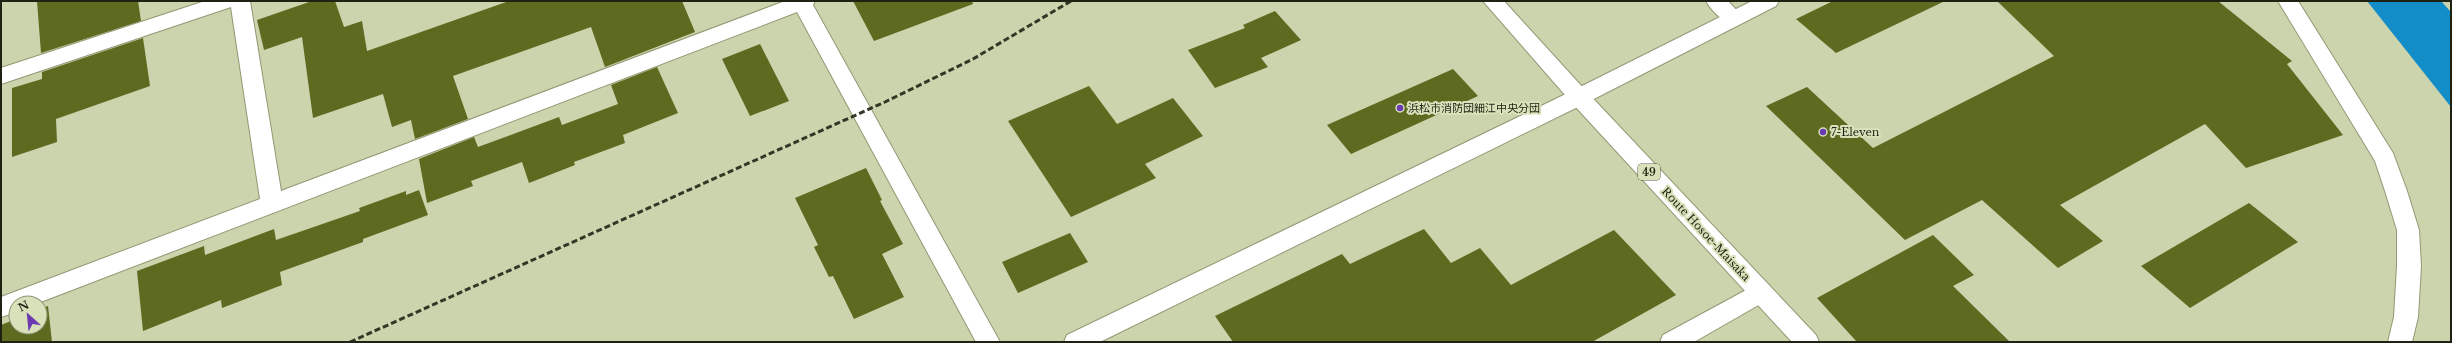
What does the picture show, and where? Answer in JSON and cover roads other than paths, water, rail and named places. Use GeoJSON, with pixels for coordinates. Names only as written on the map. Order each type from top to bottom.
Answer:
{"type":"FeatureCollection","features":[{"type":"Feature","properties":{"kind":"street"},"geometry":{"type":"LineString","coordinates":[[1,76],[227,1]]}},
{"type":"Feature","properties":{"kind":"street"},"geometry":{"type":"LineString","coordinates":[[240,1],[272,204]]}},
{"type":"Feature","properties":{"kind":"street"},"geometry":{"type":"LineString","coordinates":[[1,307],[802,1],[850,92],[889,158],[988,342]]}},
{"type":"Feature","properties":{"kind":"street","name":"Route Hosoe-Maisaka"},"geometry":{"type":"LineString","coordinates":[[1493,1],[1579,97],[1807,342]]}},
{"type":"Feature","properties":{"kind":"street"},"geometry":{"type":"LineString","coordinates":[[1716,1],[1734,18]]}},
{"type":"Feature","properties":{"kind":"street"},"geometry":{"type":"LineString","coordinates":[[1076,342],[1579,97],[1769,1]]}},
{"type":"Feature","properties":{"kind":"street"},"geometry":{"type":"LineString","coordinates":[[2288,1],[2385,159],[2396,191],[2408,230],[2409,266],[2406,317],[2400,342]]}},
{"type":"Feature","properties":{"kind":"street"},"geometry":{"type":"LineString","coordinates":[[1672,342],[1760,292]]}},
{"type":"Feature","properties":{"kind":"water"},"geometry":{"type":"Polygon","coordinates":[[[2367,1],[2441,1],[2451,12],[2451,107],[2367,1]]]}},
{"type":"Feature","properties":{"kind":"railway"},"geometry":{"type":"LineString","coordinates":[[350,342],[885,102],[973,59],[1071,1]]}},
{"type":"Feature","properties":{"kind":"place","name":"浜松市消防団細江中央分団"},"geometry":{"type":"Point","coordinates":[1400,108]}},
{"type":"Feature","properties":{"kind":"place","name":"7-Eleven"},"geometry":{"type":"Point","coordinates":[1823,132]}}]}
